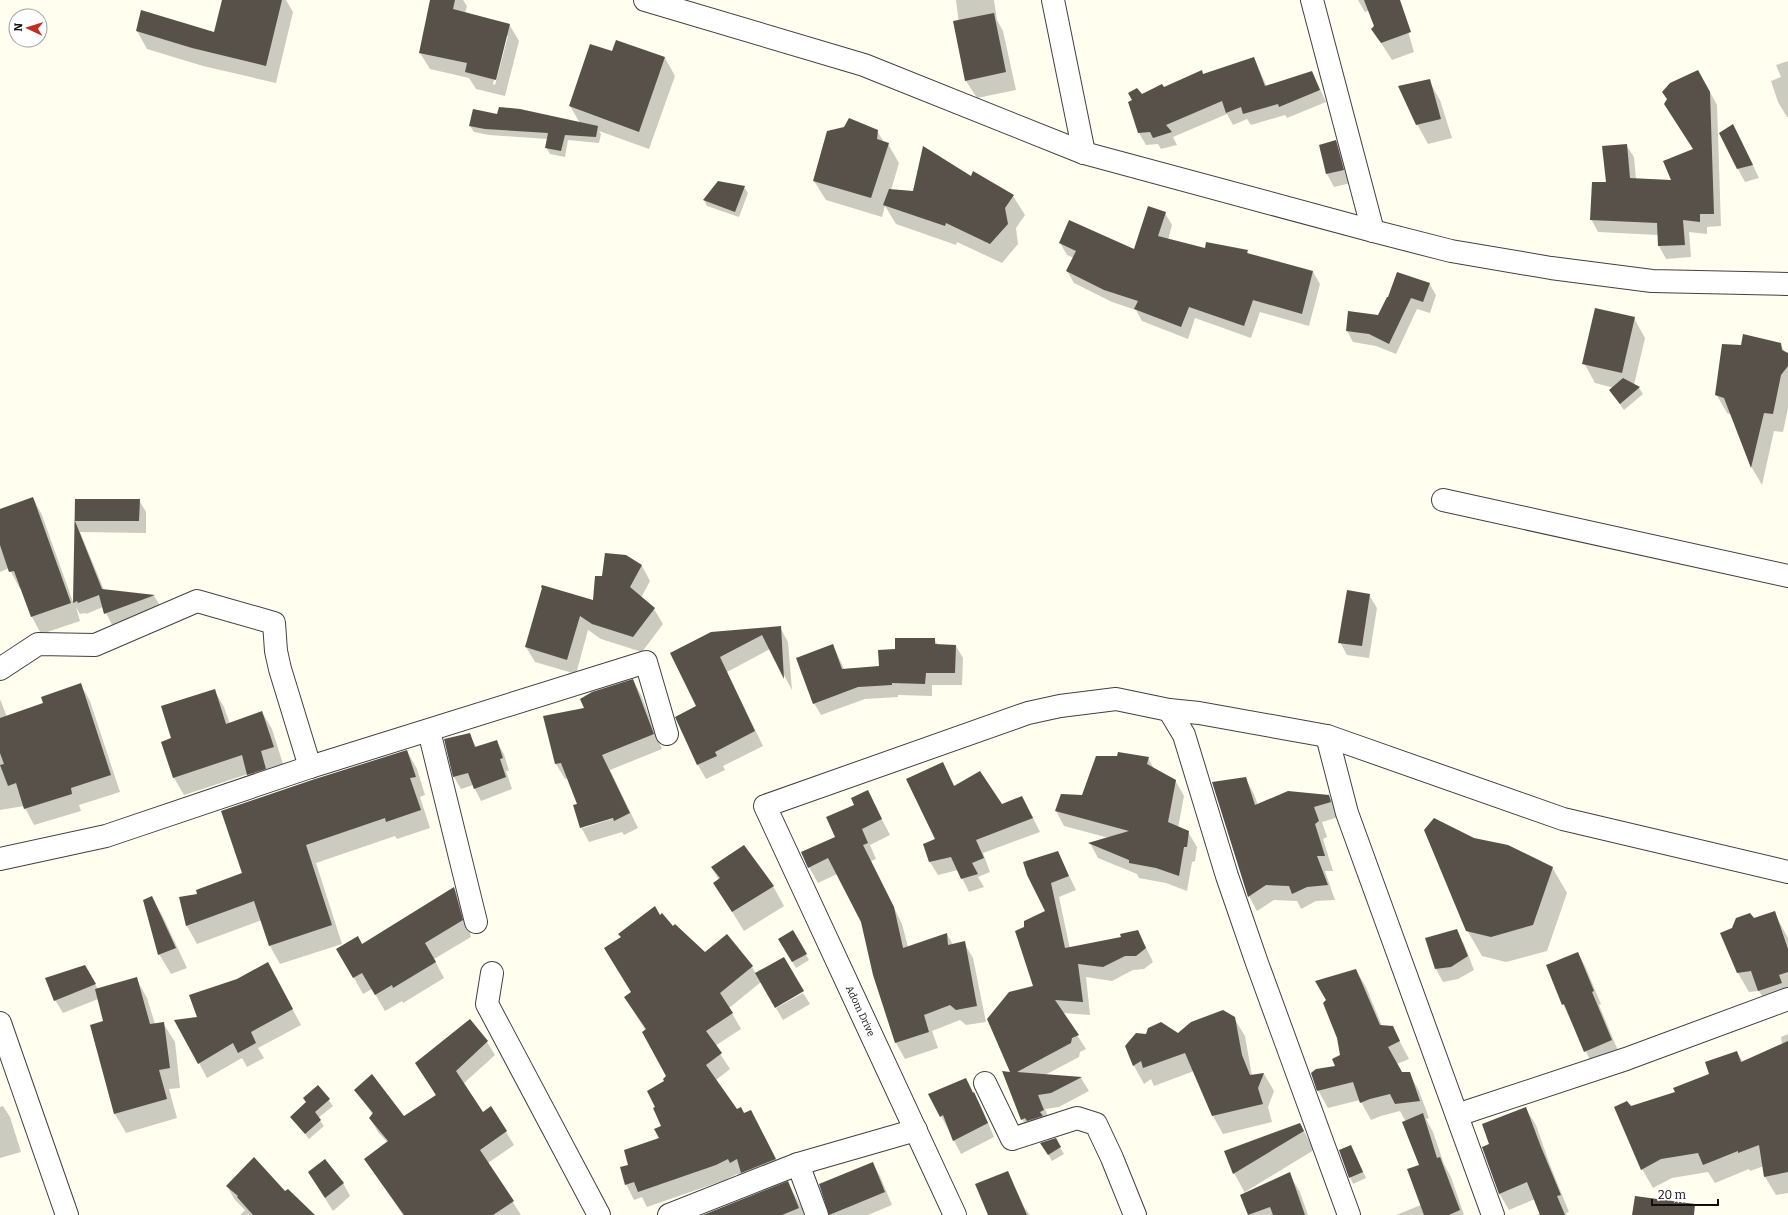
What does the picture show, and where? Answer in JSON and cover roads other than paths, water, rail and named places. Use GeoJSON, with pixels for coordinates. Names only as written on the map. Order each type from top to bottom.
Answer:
{"type":"FeatureCollection","features":[{"type":"Feature","properties":{"kind":"street"},"geometry":{"type":"LineString","coordinates":[[645,0],[670,4],[864,65],[1084,153],[1451,251],[1551,268],[1652,281],[1788,284]]}},
{"type":"Feature","properties":{"kind":"street"},"geometry":{"type":"LineString","coordinates":[[1053,0],[1084,153]]}},
{"type":"Feature","properties":{"kind":"street"},"geometry":{"type":"LineString","coordinates":[[1312,0],[1373,231]]}},
{"type":"Feature","properties":{"kind":"street"},"geometry":{"type":"LineString","coordinates":[[1443,500],[1788,576]]}},
{"type":"Feature","properties":{"kind":"street"},"geometry":{"type":"LineString","coordinates":[[0,669],[38,644],[95,645],[197,601],[274,623],[276,651],[280,669],[310,768]]}},
{"type":"Feature","properties":{"kind":"street"},"geometry":{"type":"LineString","coordinates":[[0,859],[106,836],[310,768],[646,662],[667,734]]}},
{"type":"Feature","properties":{"kind":"street","name":"Adom Drive"},"geometry":{"type":"LineString","coordinates":[[955,1215],[765,806],[1028,713],[1060,706],[1116,699],[1170,710]]}},
{"type":"Feature","properties":{"kind":"street"},"geometry":{"type":"LineString","coordinates":[[1170,710],[1199,713],[1327,736],[1563,819],[1788,872]]}},
{"type":"Feature","properties":{"kind":"street"},"geometry":{"type":"LineString","coordinates":[[1170,710],[1184,735],[1227,876],[1254,956],[1349,1215]]}},
{"type":"Feature","properties":{"kind":"street"},"geometry":{"type":"LineString","coordinates":[[429,731],[476,922]]}},
{"type":"Feature","properties":{"kind":"street"},"geometry":{"type":"LineString","coordinates":[[1327,736],[1347,813],[1493,1215]]}},
{"type":"Feature","properties":{"kind":"street"},"geometry":{"type":"LineString","coordinates":[[492,973],[488,1004],[599,1215]]}},
{"type":"Feature","properties":{"kind":"street"},"geometry":{"type":"LineString","coordinates":[[1457,1115],[1626,1059],[1788,999]]}},
{"type":"Feature","properties":{"kind":"street"},"geometry":{"type":"LineString","coordinates":[[0,1022],[67,1215]]}},
{"type":"Feature","properties":{"kind":"street"},"geometry":{"type":"LineString","coordinates":[[985,1083],[1012,1139],[1077,1118],[1096,1124],[1112,1158],[1135,1215]]}},
{"type":"Feature","properties":{"kind":"street"},"geometry":{"type":"LineString","coordinates":[[669,1215],[798,1164],[916,1130]]}},
{"type":"Feature","properties":{"kind":"street"},"geometry":{"type":"LineString","coordinates":[[798,1164],[817,1215]]}}]}
